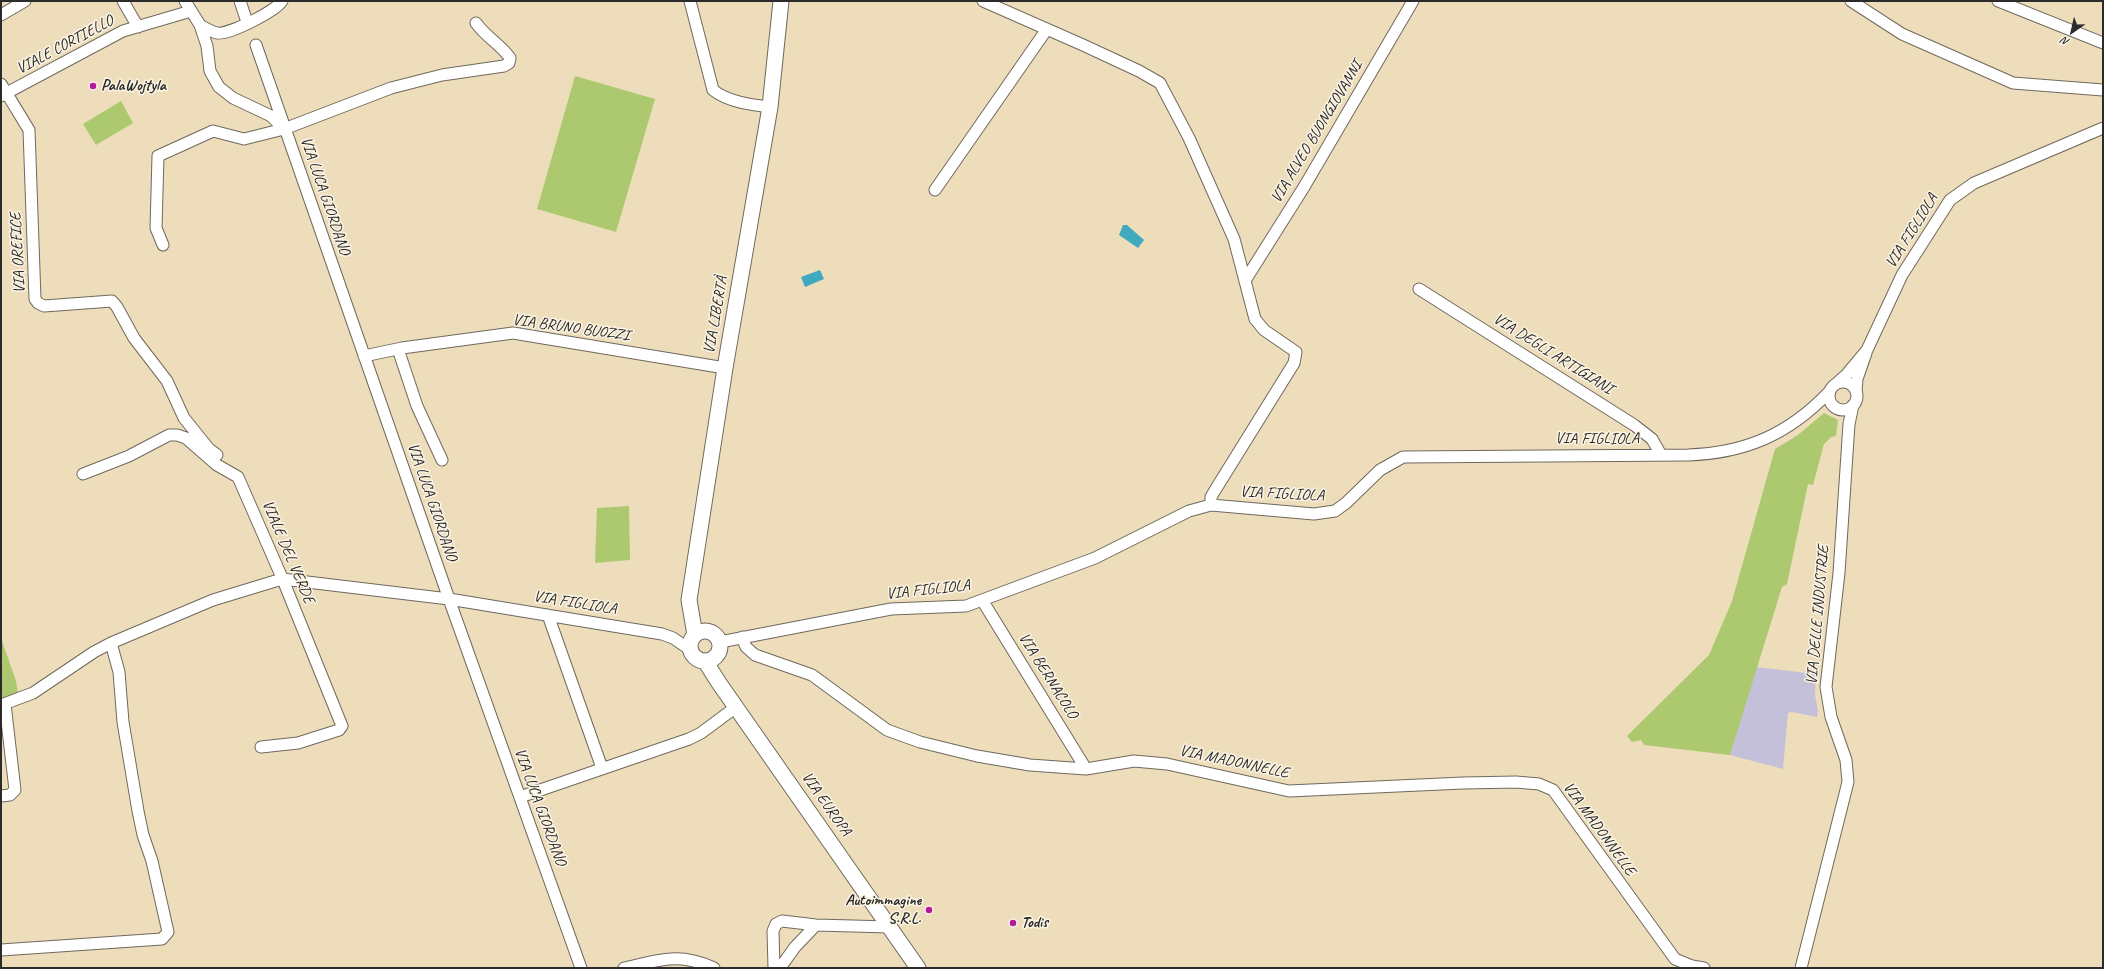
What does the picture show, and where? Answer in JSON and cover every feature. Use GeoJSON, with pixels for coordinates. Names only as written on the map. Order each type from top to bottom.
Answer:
{"type":"FeatureCollection","features":[{"type":"Feature","properties":{"kind":"street"},"geometry":{"type":"LineString","coordinates":[[1,15],[25,1]]}},
{"type":"Feature","properties":{"kind":"street"},"geometry":{"type":"LineString","coordinates":[[123,1],[138,27]]}},
{"type":"Feature","properties":{"kind":"street"},"geometry":{"type":"LineString","coordinates":[[185,1],[200,25],[213,79],[222,90],[271,116],[284,129]]}},
{"type":"Feature","properties":{"kind":"street"},"geometry":{"type":"LineString","coordinates":[[240,1],[247,22]]}},
{"type":"Feature","properties":{"kind":"street"},"geometry":{"type":"LineString","coordinates":[[208,58],[210,49],[214,43],[227,32],[272,11],[282,1]]}},
{"type":"Feature","properties":{"kind":"street"},"geometry":{"type":"LineString","coordinates":[[690,1],[713,90],[719,95],[729,99],[770,107]]}},
{"type":"Feature","properties":{"kind":"street","name":"VIA LIBERTÀ"},"geometry":{"type":"LineString","coordinates":[[695,635],[688,600],[725,368],[770,107],[781,1]]}},
{"type":"Feature","properties":{"kind":"street"},"geometry":{"type":"LineString","coordinates":[[983,1],[1139,71],[1160,83],[1186,131],[1234,239],[1258,324],[1296,352],[1297,356],[1294,363],[1217,486],[1211,497],[1211,505]]}},
{"type":"Feature","properties":{"kind":"street","name":"VIA ALVEO BUONGIOVANNI"},"geometry":{"type":"LineString","coordinates":[[1246,279],[1308,180],[1413,1]]}},
{"type":"Feature","properties":{"kind":"street"},"geometry":{"type":"LineString","coordinates":[[1851,1],[1902,34],[2012,83],[2103,90]]}},
{"type":"Feature","properties":{"kind":"street"},"geometry":{"type":"LineString","coordinates":[[1998,1],[2103,43]]}},
{"type":"Feature","properties":{"kind":"street","name":"VIALE CORTIELLO"},"geometry":{"type":"LineString","coordinates":[[3,91],[123,31],[191,11]]}},
{"type":"Feature","properties":{"kind":"street"},"geometry":{"type":"LineString","coordinates":[[163,245],[156,228],[158,156],[213,131],[244,139],[284,129],[391,88],[442,75],[504,66],[509,63],[510,58],[483,33],[476,23]]}},
{"type":"Feature","properties":{"kind":"street"},"geometry":{"type":"LineString","coordinates":[[200,25],[218,33],[227,32]]}},
{"type":"Feature","properties":{"kind":"street"},"geometry":{"type":"LineString","coordinates":[[935,190],[1047,29]]}},
{"type":"Feature","properties":{"kind":"street","name":"VIA LUCA GIORDANO"},"geometry":{"type":"LineString","coordinates":[[256,45],[449,599],[581,968]]}},
{"type":"Feature","properties":{"kind":"street","name":"VIA OREFICE"},"geometry":{"type":"LineString","coordinates":[[3,91],[29,130],[35,299],[44,306],[112,301],[117,307],[134,338],[167,382],[184,418],[209,449],[225,462],[238,477]]}},
{"type":"Feature","properties":{"kind":"street","name":"VIA FIGLIOLA"},"geometry":{"type":"LineString","coordinates":[[1838,382],[1847,374],[1867,350],[1890,300],[1914,255],[1944,208],[1957,193],[1974,183],[2103,128]]}},
{"type":"Feature","properties":{"kind":"street","name":"VIA DEGLI ARTIGIANI"},"geometry":{"type":"LineString","coordinates":[[1419,289],[1634,424],[1652,439],[1661,455]]}},
{"type":"Feature","properties":{"kind":"street","name":"VIA BRUNO BUOZZI"},"geometry":{"type":"LineString","coordinates":[[364,356],[398,349],[513,333],[725,368]]}},
{"type":"Feature","properties":{"kind":"street"},"geometry":{"type":"LineString","coordinates":[[398,349],[417,406],[442,460]]}},
{"type":"Feature","properties":{"kind":"street","name":"VIA DELLE INDUSTRIE"},"geometry":{"type":"LineString","coordinates":[[1801,968],[1848,782],[1846,760],[1831,717],[1826,687],[1839,573],[1849,424],[1856,392],[1857,379],[1867,350]]}},
{"type":"Feature","properties":{"kind":"street"},"geometry":{"type":"LineString","coordinates":[[1849,424],[1837,408],[1830,402],[1828,392],[1830,388],[1838,382],[1848,382],[1852,385],[1856,392]]}},
{"type":"Feature","properties":{"kind":"street","name":"VIA FIGLIOLA"},"geometry":{"type":"LineString","coordinates":[[720,642],[891,609],[966,606],[1095,558],[1189,511],[1211,505],[1314,514],[1330,512],[1346,503],[1380,470],[1403,457],[1712,454],[1740,448],[1772,437],[1791,426],[1815,407],[1828,392]]}},
{"type":"Feature","properties":{"kind":"street"},"geometry":{"type":"LineString","coordinates":[[1815,407],[1837,408],[1853,405]]}},
{"type":"Feature","properties":{"kind":"street"},"geometry":{"type":"LineString","coordinates":[[83,474],[129,456],[169,434],[186,438],[217,465],[238,477]]}},
{"type":"Feature","properties":{"kind":"street","name":"VIALE DEL VERDE"},"geometry":{"type":"LineString","coordinates":[[238,477],[282,579],[342,726],[339,730],[298,743],[261,747]]}},
{"type":"Feature","properties":{"kind":"street"},"geometry":{"type":"LineString","coordinates":[[1,796],[10,795],[15,790],[3,704],[33,693],[94,652],[111,643],[213,600],[282,579]]}},
{"type":"Feature","properties":{"kind":"street","name":"VIA FIGLIOLA"},"geometry":{"type":"LineString","coordinates":[[282,579],[449,599],[662,634],[673,638],[692,651]]}},
{"type":"Feature","properties":{"kind":"street","name":"VIA BERNACOLO"},"geometry":{"type":"LineString","coordinates":[[982,600],[1086,769]]}},
{"type":"Feature","properties":{"kind":"street"},"geometry":{"type":"LineString","coordinates":[[548,615],[602,768]]}},
{"type":"Feature","properties":{"kind":"street"},"geometry":{"type":"LineString","coordinates":[[709,632],[720,642],[717,655],[706,661],[697,658],[692,651],[691,643],[695,635],[699,633],[709,632]]}},
{"type":"Feature","properties":{"kind":"street","name":"VIA MADONNELLE"},"geometry":{"type":"LineString","coordinates":[[742,637],[746,647],[755,655],[812,675],[887,730],[920,742],[977,756],[1030,765],[1086,769],[1134,762],[1167,764],[1289,791],[1463,783],[1539,784],[1553,790],[1675,959],[1692,966],[1704,968]]}},
{"type":"Feature","properties":{"kind":"street"},"geometry":{"type":"LineString","coordinates":[[1,950],[162,939],[168,932],[152,861],[143,835],[138,811],[123,722],[119,672],[111,643]]}},
{"type":"Feature","properties":{"kind":"street","name":"VIA EUROPA"},"geometry":{"type":"LineString","coordinates":[[706,661],[718,683],[918,968]]}},
{"type":"Feature","properties":{"kind":"street"},"geometry":{"type":"LineString","coordinates":[[520,797],[689,739],[701,733],[736,707]]}},
{"type":"Feature","properties":{"kind":"street"},"geometry":{"type":"LineString","coordinates":[[774,968],[773,931],[776,924],[782,921],[816,925],[889,927]]}},
{"type":"Feature","properties":{"kind":"street"},"geometry":{"type":"LineString","coordinates":[[780,968],[795,947],[816,925]]}},
{"type":"Feature","properties":{"kind":"street"},"geometry":{"type":"LineString","coordinates":[[624,968],[670,958],[696,960],[714,968]]}},
{"type":"Feature","properties":{"kind":"shaded area"},"geometry":{"type":"Polygon","coordinates":[[[1756,667],[1816,674],[1815,695],[1818,711],[1817,717],[1792,712],[1788,713],[1783,769],[1730,755],[1756,667]]]}},
{"type":"Feature","properties":{"kind":"green space"},"geometry":{"type":"Polygon","coordinates":[[[575,76],[655,99],[616,232],[537,209],[575,76]]]}},
{"type":"Feature","properties":{"kind":"green space"},"geometry":{"type":"Polygon","coordinates":[[[121,101],[133,123],[96,145],[83,124],[121,101]]]}},
{"type":"Feature","properties":{"kind":"green space"},"geometry":{"type":"Polygon","coordinates":[[[1824,413],[1838,420],[1836,436],[1831,437],[1824,444],[1813,485],[1808,484],[1787,584],[1782,587],[1730,755],[1644,745],[1641,740],[1632,742],[1627,736],[1709,655],[1732,601],[1775,449],[1798,435],[1824,413]]]}},
{"type":"Feature","properties":{"kind":"green space"},"geometry":{"type":"Polygon","coordinates":[[[629,506],[630,560],[595,563],[597,508],[629,506]]]}},
{"type":"Feature","properties":{"kind":"green space"},"geometry":{"type":"Polygon","coordinates":[[[1,638],[16,681],[18,694],[1,700],[1,638]]]}},
{"type":"Feature","properties":{"kind":"water"},"geometry":{"type":"Polygon","coordinates":[[[1123,225],[1127,225],[1144,240],[1138,248],[1119,235],[1123,225]]]}},
{"type":"Feature","properties":{"kind":"water"},"geometry":{"type":"Polygon","coordinates":[[[820,270],[824,279],[805,287],[801,277],[820,270]]]}},
{"type":"Feature","properties":{"kind":"place","name":"PalaWojtyla"},"geometry":{"type":"Point","coordinates":[93,86]}},
{"type":"Feature","properties":{"kind":"place","name":"Autoimmagine S.R.L."},"geometry":{"type":"Point","coordinates":[929,910]}},
{"type":"Feature","properties":{"kind":"place","name":"Todis"},"geometry":{"type":"Point","coordinates":[1013,923]}}]}
